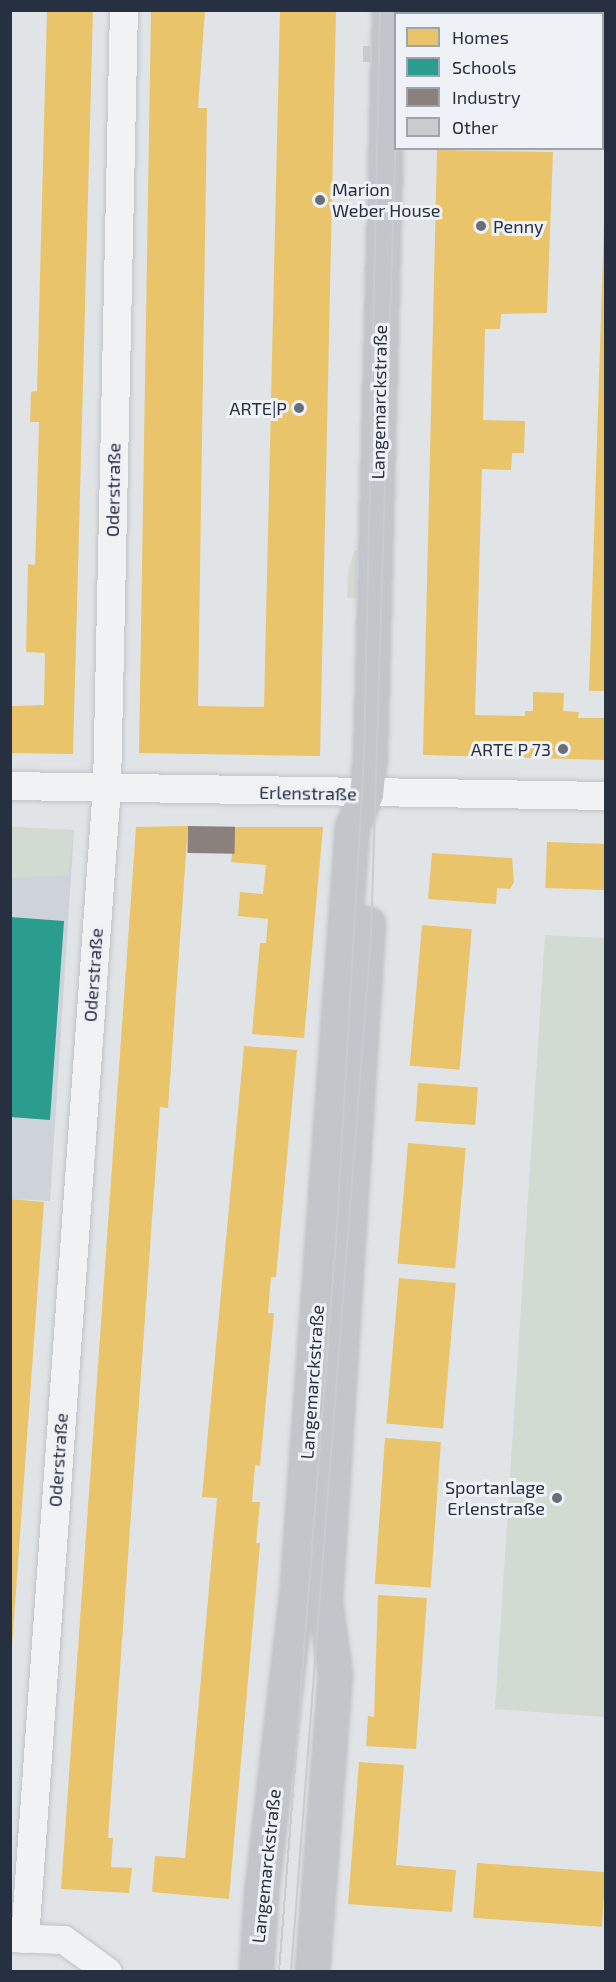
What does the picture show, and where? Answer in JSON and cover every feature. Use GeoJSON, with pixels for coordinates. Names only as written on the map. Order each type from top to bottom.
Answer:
{"type":"FeatureCollection","features":[{"type":"Feature","properties":{"kind":"main road","name":"Langemarckstraße"},"geometry":{"type":"LineString","coordinates":[[312,1971],[335,1674],[325,1601],[374,829],[366,794],[389,10]]}},
{"type":"Feature","properties":{"kind":"main road","name":"Langemarckstraße"},"geometry":{"type":"LineString","coordinates":[[256,1971],[261,1894],[296,1598],[352,827],[366,794]]}},
{"type":"Feature","properties":{"kind":"street","name":"Oderstraße"},"geometry":{"type":"LineString","coordinates":[[18,1938],[107,787],[124,10]]}},
{"type":"Feature","properties":{"kind":"street","name":"Erlenstraße"},"geometry":{"type":"LineString","coordinates":[[10,786],[366,794],[606,796]]}},
{"type":"Feature","properties":{"kind":"street"},"geometry":{"type":"LineString","coordinates":[[18,1938],[64,1940],[108,1971]]}},
{"type":"Feature","properties":{"kind":"shaded area"},"geometry":{"type":"Polygon","coordinates":[[[354,551],[358,551],[356,598],[347,598],[348,572],[354,551]]]}},
{"type":"Feature","properties":{"kind":"shaded area"},"geometry":{"type":"Polygon","coordinates":[[[10,827],[74,830],[50,1201],[11,1199],[10,827]]]}},
{"type":"Feature","properties":{"kind":"shaded area"},"geometry":{"type":"Polygon","coordinates":[[[10,827],[74,830],[68,875],[11,878],[10,827]]]}},
{"type":"Feature","properties":{"kind":"shaded area","name":"Sportanlage Erlenstraße"},"geometry":{"type":"Polygon","coordinates":[[[545,935],[605,938],[605,1717],[495,1709],[545,935]]]}},
{"type":"Feature","properties":{"kind":"building: Homes"},"geometry":{"type":"Polygon","coordinates":[[[47,10],[93,10],[73,754],[10,753],[10,706],[44,705],[45,653],[26,652],[28,564],[35,565],[36,536],[39,422],[30,422],[31,392],[37,391],[47,10]]]}},
{"type":"Feature","properties":{"kind":"building: Homes"},"geometry":{"type":"Polygon","coordinates":[[[151,10],[205,10],[198,108],[207,108],[198,706],[264,707],[280,10],[336,10],[320,756],[139,753],[151,10]]]}},
{"type":"Feature","properties":{"kind":"building: Homes"},"geometry":{"type":"Polygon","coordinates":[[[442,10],[491,10],[491,12],[442,12],[442,10]]]}},
{"type":"Feature","properties":{"kind":"building: Homes"},"geometry":{"type":"Polygon","coordinates":[[[564,10],[606,10],[606,78],[604,12],[564,10]]]}},
{"type":"Feature","properties":{"kind":"building: Homes"},"geometry":{"type":"Polygon","coordinates":[[[437,150],[553,152],[547,313],[501,314],[500,329],[485,329],[483,420],[525,421],[524,453],[512,453],[511,470],[482,469],[475,715],[525,716],[525,711],[533,711],[533,692],[564,693],[563,711],[579,712],[578,718],[606,718],[606,760],[423,755],[437,150]]]}},
{"type":"Feature","properties":{"kind":"building: Homes"},"geometry":{"type":"Polygon","coordinates":[[[604,223],[606,223],[606,691],[589,691],[604,223]]]}},
{"type":"Feature","properties":{"kind":"building: Homes"},"geometry":{"type":"Polygon","coordinates":[[[188,826],[168,1108],[160,1107],[108,1838],[113,1838],[111,1867],[132,1868],[129,1893],[61,1889],[136,827],[188,826]]]}},
{"type":"Feature","properties":{"kind":"building: Homes"},"geometry":{"type":"Polygon","coordinates":[[[235,827],[323,827],[304,1038],[252,1034],[260,943],[266,943],[268,919],[238,916],[240,892],[263,894],[266,865],[231,862],[235,827]]]}},
{"type":"Feature","properties":{"kind":"building: Homes"},"geometry":{"type":"Polygon","coordinates":[[[547,842],[606,844],[604,890],[545,888],[547,842]]]}},
{"type":"Feature","properties":{"kind":"building: Homes"},"geometry":{"type":"Polygon","coordinates":[[[432,853],[512,858],[514,882],[510,889],[497,888],[496,904],[428,899],[432,853]]]}},
{"type":"Feature","properties":{"kind":"building: Homes"},"geometry":{"type":"Polygon","coordinates":[[[422,925],[472,929],[460,1070],[410,1065],[422,925]]]}},
{"type":"Feature","properties":{"kind":"building: Homes"},"geometry":{"type":"Polygon","coordinates":[[[244,1046],[297,1050],[276,1277],[271,1277],[268,1313],[274,1313],[260,1466],[255,1465],[252,1502],[260,1502],[256,1543],[260,1543],[229,1899],[152,1892],[155,1856],[185,1858],[217,1498],[202,1497],[244,1046]]]}},
{"type":"Feature","properties":{"kind":"building: Homes"},"geometry":{"type":"Polygon","coordinates":[[[418,1083],[478,1087],[475,1125],[415,1121],[418,1083]]]}},
{"type":"Feature","properties":{"kind":"building: Homes"},"geometry":{"type":"Polygon","coordinates":[[[408,1143],[466,1148],[455,1269],[397,1264],[408,1143]]]}},
{"type":"Feature","properties":{"kind":"building: Homes"},"geometry":{"type":"Polygon","coordinates":[[[10,1199],[44,1202],[12,1646],[10,1646],[10,1199]]]}},
{"type":"Feature","properties":{"kind":"building: Homes"},"geometry":{"type":"Polygon","coordinates":[[[399,1278],[456,1283],[443,1428],[386,1423],[399,1278]]]}},
{"type":"Feature","properties":{"kind":"building: Homes"},"geometry":{"type":"Polygon","coordinates":[[[385,1438],[441,1442],[431,1588],[375,1584],[385,1438]]]}},
{"type":"Feature","properties":{"kind":"building: Homes"},"geometry":{"type":"Polygon","coordinates":[[[378,1595],[427,1598],[416,1749],[366,1746],[368,1716],[374,1717],[378,1595]]]}},
{"type":"Feature","properties":{"kind":"building: Homes"},"geometry":{"type":"Polygon","coordinates":[[[359,1762],[404,1765],[396,1865],[456,1870],[452,1912],[348,1904],[359,1762]]]}},
{"type":"Feature","properties":{"kind":"building: Homes"},"geometry":{"type":"Polygon","coordinates":[[[477,1863],[606,1872],[602,1927],[473,1918],[477,1863]]]}},
{"type":"Feature","properties":{"kind":"building: Schools"},"geometry":{"type":"Polygon","coordinates":[[[10,917],[64,921],[50,1120],[10,1117],[10,917]]]}},
{"type":"Feature","properties":{"kind":"building: Industry"},"geometry":{"type":"Polygon","coordinates":[[[188,826],[235,827],[235,854],[188,853],[188,826]]]}},
{"type":"Feature","properties":{"kind":"building: Other"},"geometry":{"type":"Polygon","coordinates":[[[363,46],[370,46],[370,62],[363,62],[363,46]]]}},
{"type":"Feature","properties":{"kind":"tram line"},"geometry":{"type":"LineString","coordinates":[[279,1972],[337,1226],[364,758],[380,10]]}},
{"type":"Feature","properties":{"kind":"tram line"},"geometry":{"type":"LineString","coordinates":[[291,1972],[371,937],[395,150]]}},
{"type":"Feature","properties":{"kind":"place","name":"Marion Weber House"},"geometry":{"type":"Point","coordinates":[320,200]}},
{"type":"Feature","properties":{"kind":"place","name":"Penny"},"geometry":{"type":"Point","coordinates":[481,226]}},
{"type":"Feature","properties":{"kind":"place","name":"ARTE|P"},"geometry":{"type":"Point","coordinates":[299,408]}},
{"type":"Feature","properties":{"kind":"place","name":"ARTE P 73"},"geometry":{"type":"Point","coordinates":[563,749]}},
{"type":"Feature","properties":{"kind":"place","name":"Sportanlage Erlenstraße"},"geometry":{"type":"Point","coordinates":[557,1498]}}]}
